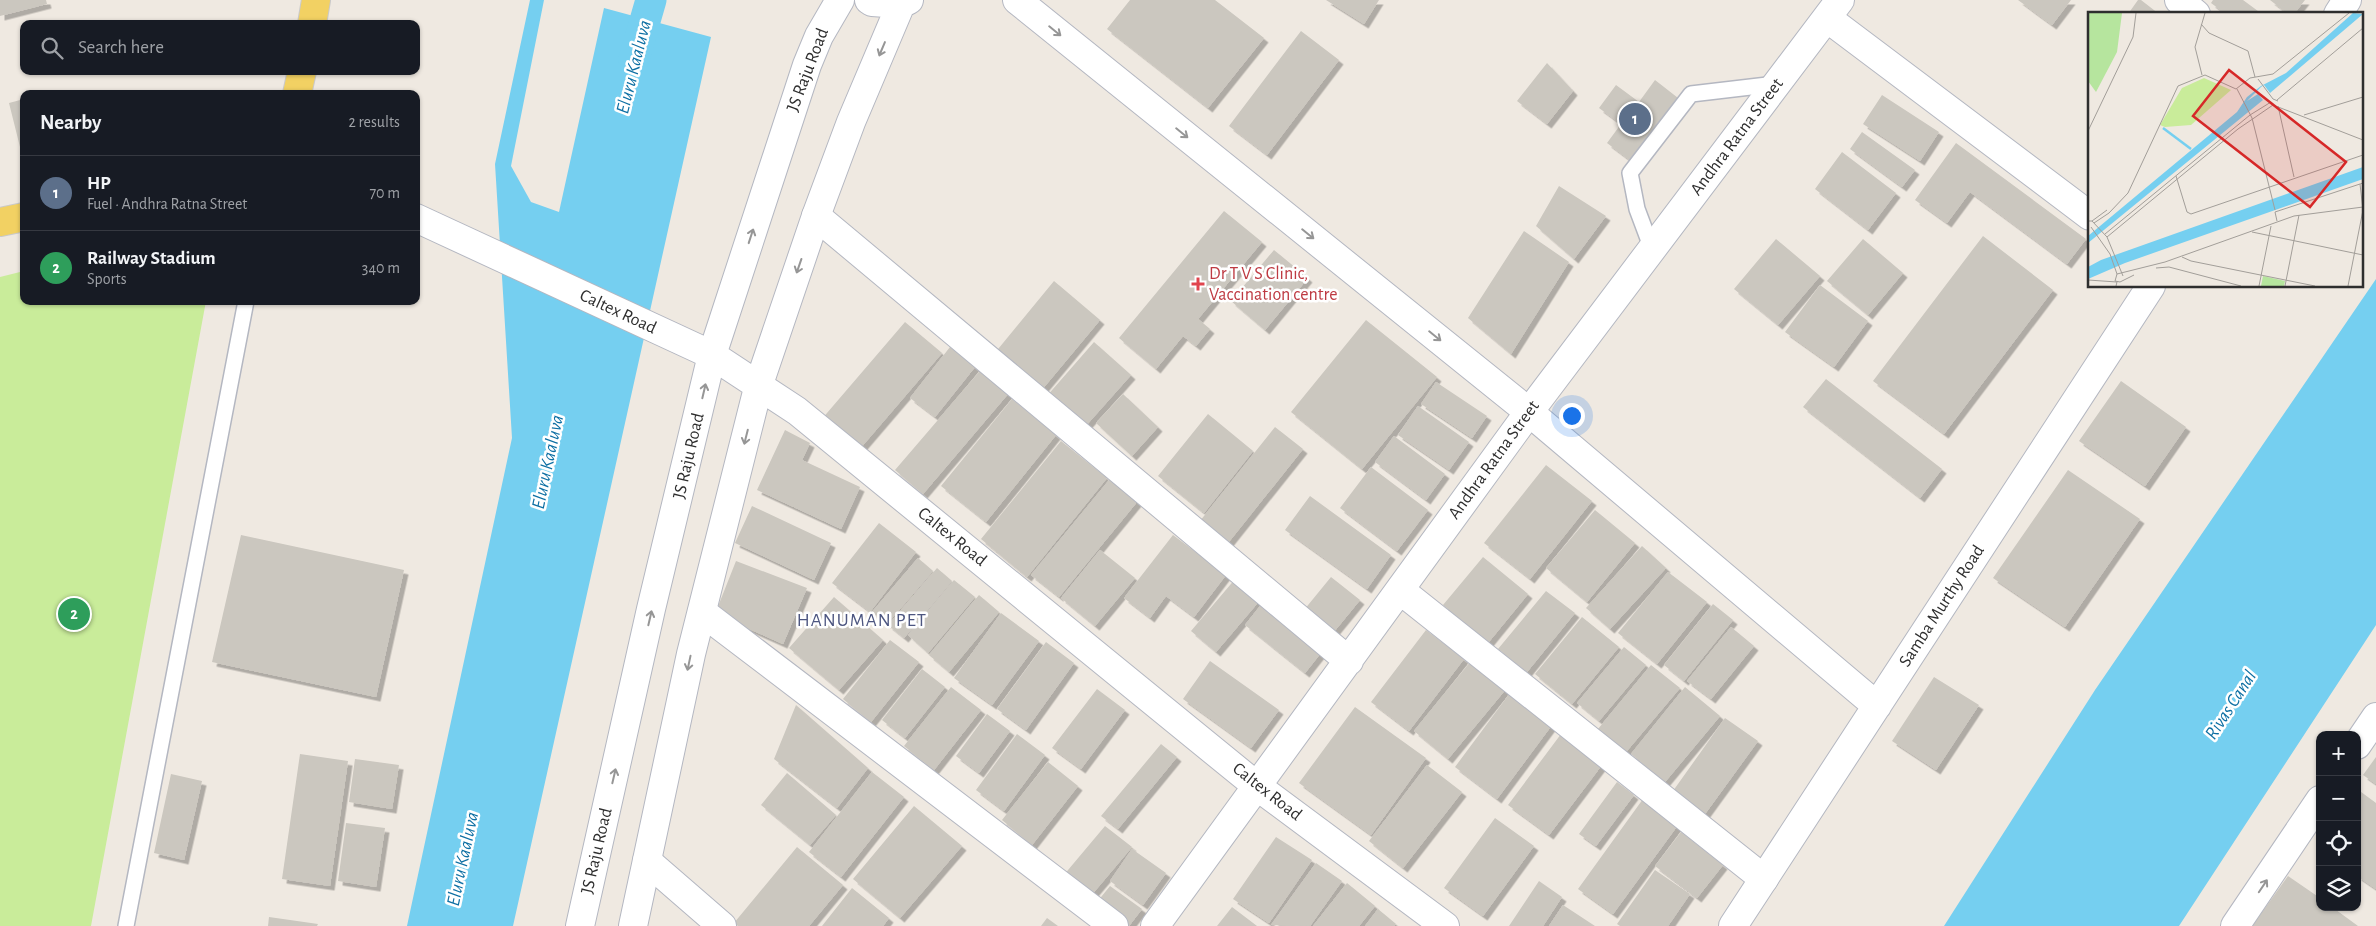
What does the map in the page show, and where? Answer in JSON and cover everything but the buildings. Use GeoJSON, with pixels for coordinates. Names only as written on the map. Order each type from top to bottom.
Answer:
{"type":"FeatureCollection","features":[{"type":"Feature","properties":{"kind":"main road"},"geometry":{"type":"LineString","coordinates":[[313,20],[316,0]]}},
{"type":"Feature","properties":{"kind":"main road"},"geometry":{"type":"LineString","coordinates":[[299,90],[301,75]]}},
{"type":"Feature","properties":{"kind":"main road"},"geometry":{"type":"LineString","coordinates":[[0,222],[20,218]]}},
{"type":"Feature","properties":{"kind":"street","name":"JS Raju Road"},"geometry":{"type":"LineString","coordinates":[[580,926],[712,355],[807,65],[819,36],[840,0]]}},
{"type":"Feature","properties":{"kind":"street"},"geometry":{"type":"LineString","coordinates":[[633,926],[702,612],[759,384],[816,216],[851,122],[905,2],[872,2],[869,0]]}},
{"type":"Feature","properties":{"kind":"street"},"geometry":{"type":"LineString","coordinates":[[1017,0],[1529,412],[1877,706]]}},
{"type":"Feature","properties":{"kind":"street"},"geometry":{"type":"LineString","coordinates":[[2179,0],[2194,12]]}},
{"type":"Feature","properties":{"kind":"street"},"geometry":{"type":"LineString","coordinates":[[2339,12],[2348,0]]}},
{"type":"Feature","properties":{"kind":"street"},"geometry":{"type":"LineString","coordinates":[[1833,9],[2088,214]]}},
{"type":"Feature","properties":{"kind":"street","name":"Andhra Ratna Street"},"geometry":{"type":"LineString","coordinates":[[1155,926],[1258,787],[1529,412],[1833,9]]}},
{"type":"Feature","properties":{"kind":"street"},"geometry":{"type":"LineString","coordinates":[[816,216],[1349,661]]}},
{"type":"Feature","properties":{"kind":"street","name":"Caltex Road"},"geometry":{"type":"LineString","coordinates":[[420,220],[712,355],[759,384],[797,411],[1258,787],[1445,926]]}},
{"type":"Feature","properties":{"kind":"street","name":"Samba Murthy Road"},"geometry":{"type":"LineString","coordinates":[[1734,926],[2150,288]]}},
{"type":"Feature","properties":{"kind":"street"},"geometry":{"type":"LineString","coordinates":[[1400,590],[1764,879]]}},
{"type":"Feature","properties":{"kind":"street"},"geometry":{"type":"LineString","coordinates":[[702,612],[1114,926]]}},
{"type":"Feature","properties":{"kind":"street"},"geometry":{"type":"LineString","coordinates":[[2361,739],[2376,717]]}},
{"type":"Feature","properties":{"kind":"street"},"geometry":{"type":"LineString","coordinates":[[2235,926],[2316,806]]}},
{"type":"Feature","properties":{"kind":"street"},"geometry":{"type":"LineString","coordinates":[[647,860],[722,926]]}},
{"type":"Feature","properties":{"kind":"lane"},"geometry":{"type":"LineString","coordinates":[[1652,249],[1637,209],[1630,173],[1691,94],[1776,84]]}},
{"type":"Feature","properties":{"kind":"lane"},"geometry":{"type":"LineString","coordinates":[[126,926],[245,305]]}},
{"type":"Feature","properties":{"kind":"green space"},"geometry":{"type":"Polygon","coordinates":[[[20,272],[20,305],[205,305],[91,926],[0,926],[0,277],[20,272]]]}},
{"type":"Feature","properties":{"kind":"water"},"geometry":{"type":"Polygon","coordinates":[[[530,0],[544,0],[511,166],[531,202],[559,212],[604,8],[711,37],[513,926],[407,926],[512,438],[495,164],[530,0]]]}},
{"type":"Feature","properties":{"kind":"water","name":"Rivas Canal"},"geometry":{"type":"Polygon","coordinates":[[[2376,279],[2376,625],[2179,926],[1944,926],[2095,690],[2376,279]]]}},
{"type":"Feature","properties":{"kind":"waterway","name":"Eluru Kaaluva"},"geometry":{"type":"LineString","coordinates":[[634,59],[651,0]]}},
{"type":"Feature","properties":{"kind":"place","name":"HP"},"geometry":{"type":"Point","coordinates":[1635,119]}},
{"type":"Feature","properties":{"kind":"place","name":"Dr T V S Clinic, Vaccination centre"},"geometry":{"type":"Point","coordinates":[1198,284]}},
{"type":"Feature","properties":{"kind":"place","name":"Railway Stadium"},"geometry":{"type":"Point","coordinates":[74,614]}},
{"type":"Feature","properties":{"kind":"district","name":"HANUMAN PET"},"geometry":{"type":"Point","coordinates":[862,620]}}]}
